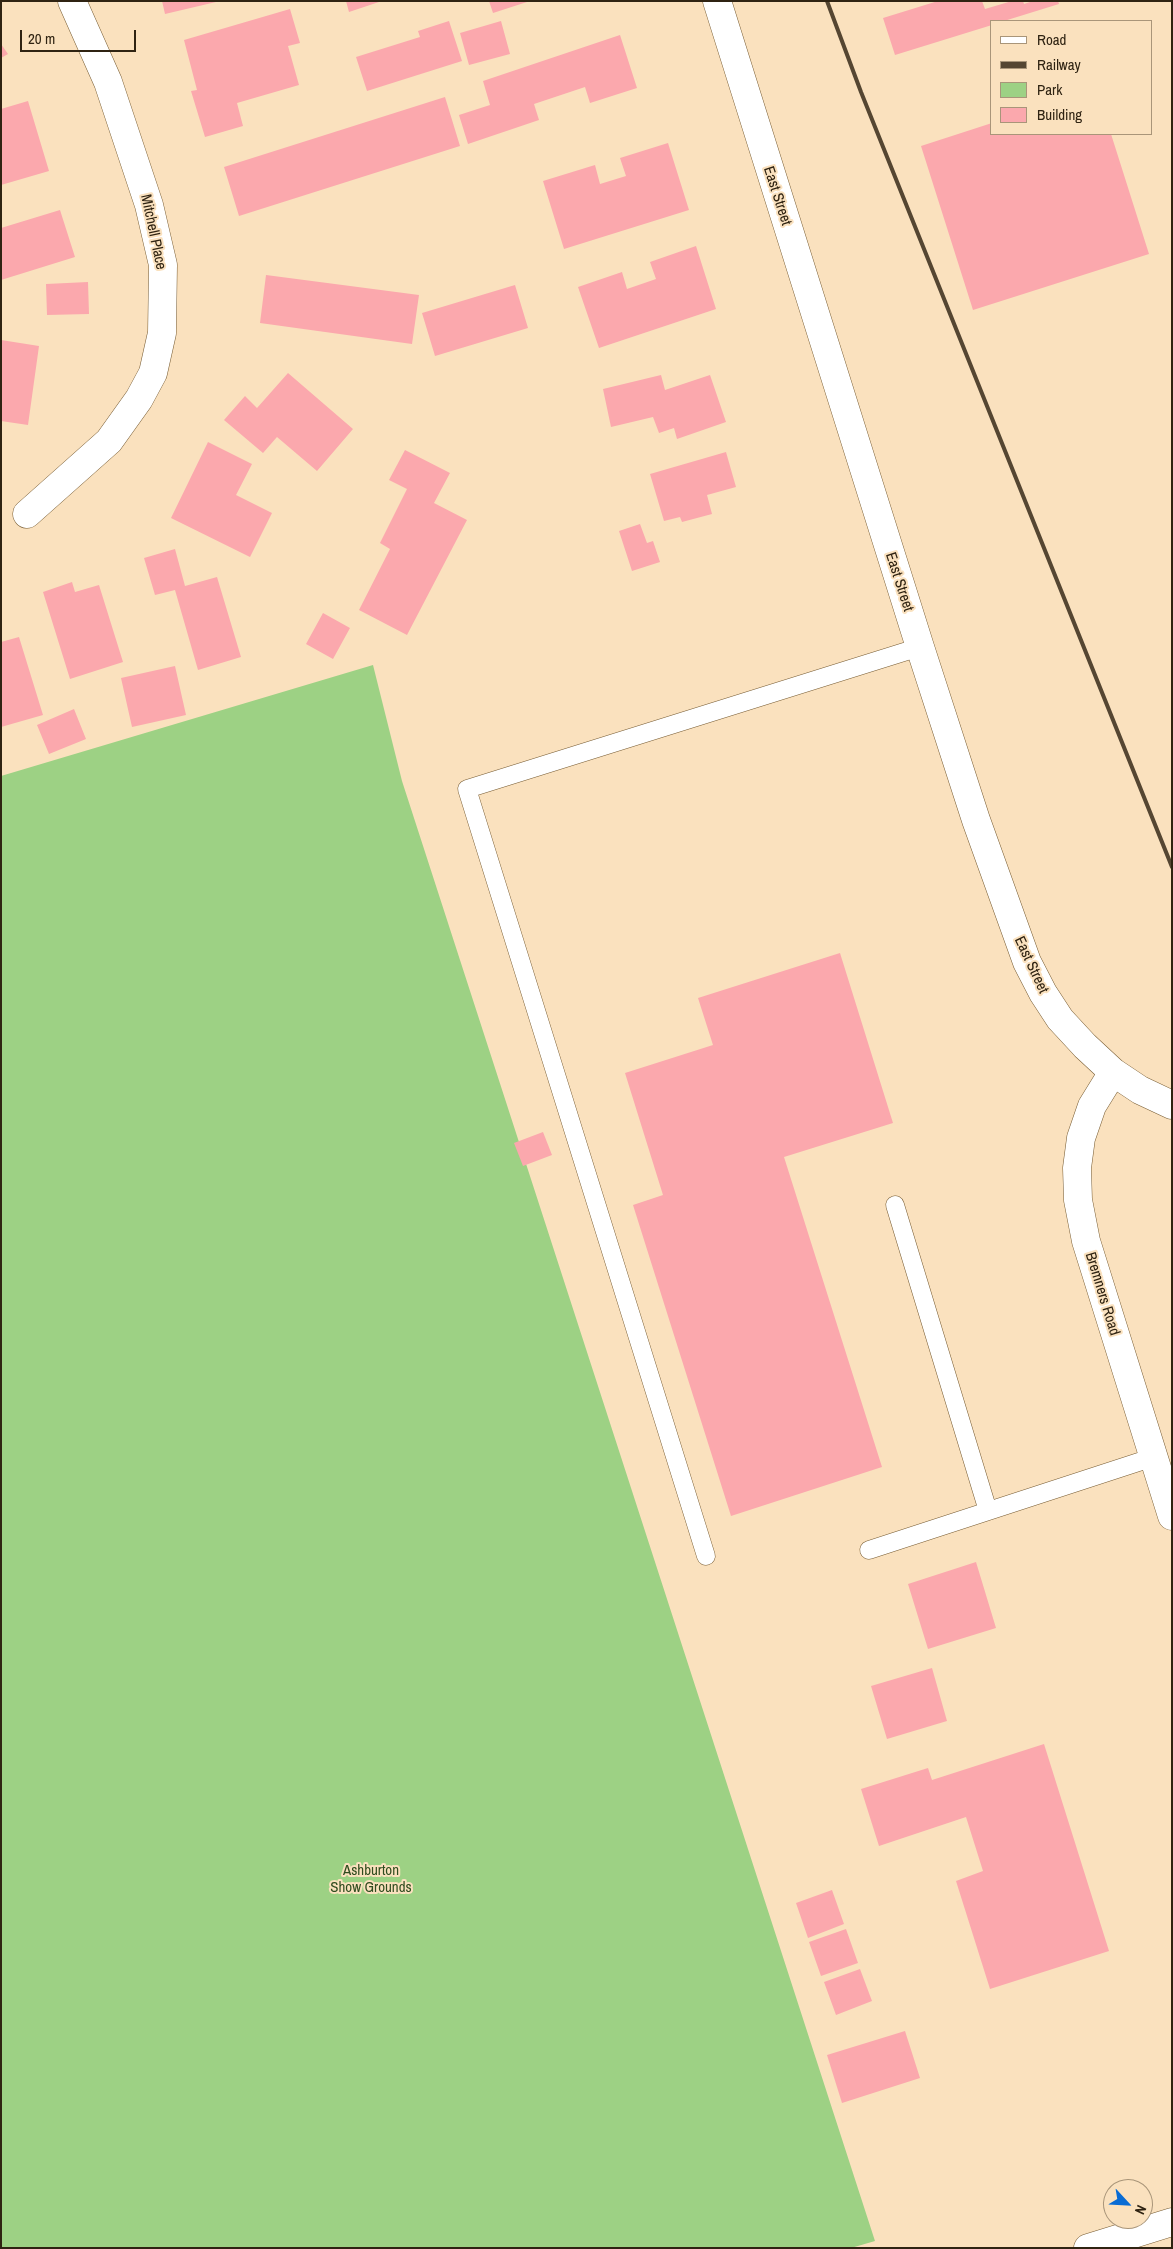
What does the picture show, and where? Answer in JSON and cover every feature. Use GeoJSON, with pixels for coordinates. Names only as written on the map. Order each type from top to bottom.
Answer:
{"type":"FeatureCollection","features":[{"type":"Feature","properties":{"kind":"main road","name":"Mitchell Place"},"geometry":{"type":"LineString","coordinates":[[27,514],[109,440],[140,399],[153,373],[162,333],[163,265],[149,204],[108,82],[72,1]]}},
{"type":"Feature","properties":{"kind":"main road","name":"East Street"},"geometry":{"type":"LineString","coordinates":[[716,1],[920,647],[976,820],[1027,962],[1042,993],[1060,1019],[1113,1072],[1140,1090],[1172,1105]]}},
{"type":"Feature","properties":{"kind":"main road","name":"Bremners Road"},"geometry":{"type":"LineString","coordinates":[[1113,1072],[1092,1106],[1081,1138],[1076,1168],[1078,1200],[1086,1241],[1172,1516]]}},
{"type":"Feature","properties":{"kind":"main road"},"geometry":{"type":"LineString","coordinates":[[1088,2248],[1172,2222]]}},
{"type":"Feature","properties":{"kind":"lane"},"geometry":{"type":"LineString","coordinates":[[706,1556],[467,790],[920,647]]}},
{"type":"Feature","properties":{"kind":"lane"},"geometry":{"type":"LineString","coordinates":[[895,1205],[988,1511]]}},
{"type":"Feature","properties":{"kind":"lane"},"geometry":{"type":"LineString","coordinates":[[869,1550],[1154,1458]]}},
{"type":"Feature","properties":{"kind":"green space","name":"Ashburton Show Grounds"},"geometry":{"type":"Polygon","coordinates":[[[373,665],[402,781],[875,2241],[851,2248],[1,2248],[1,776],[373,665]]]}},
{"type":"Feature","properties":{"kind":"building"},"geometry":{"type":"Polygon","coordinates":[[[162,1],[216,1],[216,2],[165,14],[162,1]]]}},
{"type":"Feature","properties":{"kind":"building"},"geometry":{"type":"Polygon","coordinates":[[[346,1],[379,1],[379,2],[349,12],[346,1]]]}},
{"type":"Feature","properties":{"kind":"building"},"geometry":{"type":"Polygon","coordinates":[[[489,1],[527,1],[527,2],[493,13],[489,1]]]}},
{"type":"Feature","properties":{"kind":"building"},"geometry":{"type":"Polygon","coordinates":[[[938,1],[982,1],[985,9],[1012,1],[1023,1],[1024,4],[1033,1],[1058,1],[1059,4],[1007,20],[990,20],[990,26],[895,55],[883,18],[938,1]]]}},
{"type":"Feature","properties":{"kind":"building"},"geometry":{"type":"Polygon","coordinates":[[[290,9],[300,43],[288,46],[299,85],[237,103],[243,126],[205,137],[191,91],[197,90],[184,40],[290,9]]]}},
{"type":"Feature","properties":{"kind":"building"},"geometry":{"type":"Polygon","coordinates":[[[449,21],[462,61],[367,91],[356,57],[420,37],[418,31],[449,21]]]}},
{"type":"Feature","properties":{"kind":"building"},"geometry":{"type":"Polygon","coordinates":[[[501,21],[510,54],[469,65],[460,33],[501,21]]]}},
{"type":"Feature","properties":{"kind":"building"},"geometry":{"type":"Polygon","coordinates":[[[620,35],[637,88],[590,103],[585,87],[534,104],[539,120],[468,144],[459,115],[490,105],[483,81],[620,35]]]}},
{"type":"Feature","properties":{"kind":"building"},"geometry":{"type":"Polygon","coordinates":[[[1,44],[8,54],[1,58],[1,44]]]}},
{"type":"Feature","properties":{"kind":"building"},"geometry":{"type":"Polygon","coordinates":[[[445,97],[460,146],[239,216],[224,167],[445,97]]]}},
{"type":"Feature","properties":{"kind":"building"},"geometry":{"type":"Polygon","coordinates":[[[28,101],[49,171],[1,185],[1,109],[28,101]]]}},
{"type":"Feature","properties":{"kind":"building"},"geometry":{"type":"Polygon","coordinates":[[[990,124],[990,135],[1111,135],[1149,254],[973,310],[921,146],[990,124]]]}},
{"type":"Feature","properties":{"kind":"building"},"geometry":{"type":"Polygon","coordinates":[[[668,143],[689,210],[564,249],[543,181],[595,165],[600,184],[626,176],[620,158],[668,143]]]}},
{"type":"Feature","properties":{"kind":"building"},"geometry":{"type":"Polygon","coordinates":[[[60,210],[75,257],[1,280],[1,228],[60,210]]]}},
{"type":"Feature","properties":{"kind":"building"},"geometry":{"type":"Polygon","coordinates":[[[696,246],[716,309],[599,348],[578,287],[622,272],[627,289],[656,279],[650,262],[696,246]]]}},
{"type":"Feature","properties":{"kind":"building"},"geometry":{"type":"Polygon","coordinates":[[[266,275],[419,295],[412,344],[260,323],[266,275]]]}},
{"type":"Feature","properties":{"kind":"building"},"geometry":{"type":"Polygon","coordinates":[[[88,282],[89,314],[47,315],[46,284],[88,282]]]}},
{"type":"Feature","properties":{"kind":"building"},"geometry":{"type":"Polygon","coordinates":[[[515,285],[528,328],[435,356],[422,313],[515,285]]]}},
{"type":"Feature","properties":{"kind":"building"},"geometry":{"type":"Polygon","coordinates":[[[1,340],[39,346],[28,425],[1,421],[1,340]]]}},
{"type":"Feature","properties":{"kind":"building"},"geometry":{"type":"Polygon","coordinates":[[[288,373],[353,429],[317,471],[277,437],[263,453],[224,420],[245,396],[257,408],[288,373]]]}},
{"type":"Feature","properties":{"kind":"building"},"geometry":{"type":"Polygon","coordinates":[[[661,375],[665,390],[710,375],[726,422],[677,439],[674,428],[659,433],[653,417],[611,427],[603,389],[661,375]]]}},
{"type":"Feature","properties":{"kind":"building"},"geometry":{"type":"Polygon","coordinates":[[[208,442],[252,464],[236,495],[272,513],[250,557],[171,518],[208,442]]]}},
{"type":"Feature","properties":{"kind":"building"},"geometry":{"type":"Polygon","coordinates":[[[405,450],[450,473],[434,503],[467,520],[407,635],[359,610],[390,549],[380,543],[407,489],[389,480],[405,450]]]}},
{"type":"Feature","properties":{"kind":"building"},"geometry":{"type":"Polygon","coordinates":[[[726,452],[736,487],[707,495],[712,514],[682,522],[680,517],[664,521],[650,474],[726,452]]]}},
{"type":"Feature","properties":{"kind":"building"},"geometry":{"type":"Polygon","coordinates":[[[640,524],[647,543],[653,541],[660,562],[632,571],[619,531],[640,524]]]}},
{"type":"Feature","properties":{"kind":"building"},"geometry":{"type":"Polygon","coordinates":[[[175,549],[185,586],[217,577],[241,657],[198,670],[175,590],[155,595],[144,558],[175,549]]]}},
{"type":"Feature","properties":{"kind":"building"},"geometry":{"type":"Polygon","coordinates":[[[72,582],[75,592],[99,585],[123,662],[70,679],[43,592],[72,582]]]}},
{"type":"Feature","properties":{"kind":"building"},"geometry":{"type":"Polygon","coordinates":[[[323,613],[350,628],[333,659],[306,644],[323,613]]]}},
{"type":"Feature","properties":{"kind":"building"},"geometry":{"type":"Polygon","coordinates":[[[19,637],[43,715],[1,727],[1,642],[19,637]]]}},
{"type":"Feature","properties":{"kind":"building"},"geometry":{"type":"Polygon","coordinates":[[[175,666],[186,715],[132,727],[121,678],[175,666]]]}},
{"type":"Feature","properties":{"kind":"building"},"geometry":{"type":"Polygon","coordinates":[[[74,709],[86,739],[49,754],[37,725],[74,709]]]}},
{"type":"Feature","properties":{"kind":"building"},"geometry":{"type":"Polygon","coordinates":[[[840,953],[893,1123],[784,1157],[882,1467],[731,1516],[633,1205],[663,1195],[625,1073],[713,1045],[698,998],[840,953]]]}},
{"type":"Feature","properties":{"kind":"building"},"geometry":{"type":"Polygon","coordinates":[[[543,1132],[552,1155],[523,1166],[514,1143],[543,1132]]]}},
{"type":"Feature","properties":{"kind":"building"},"geometry":{"type":"Polygon","coordinates":[[[976,1562],[996,1628],[928,1649],[908,1584],[976,1562]]]}},
{"type":"Feature","properties":{"kind":"building"},"geometry":{"type":"Polygon","coordinates":[[[932,1668],[947,1721],[887,1739],[871,1686],[932,1668]]]}},
{"type":"Feature","properties":{"kind":"building"},"geometry":{"type":"Polygon","coordinates":[[[1044,1744],[1109,1951],[990,1989],[956,1881],[983,1871],[966,1817],[879,1846],[861,1789],[928,1768],[932,1780],[1044,1744]]]}},
{"type":"Feature","properties":{"kind":"building"},"geometry":{"type":"Polygon","coordinates":[[[832,1890],[844,1924],[808,1938],[796,1903],[832,1890]]]}},
{"type":"Feature","properties":{"kind":"building"},"geometry":{"type":"Polygon","coordinates":[[[846,1929],[858,1963],[821,1976],[809,1942],[846,1929]]]}},
{"type":"Feature","properties":{"kind":"building"},"geometry":{"type":"Polygon","coordinates":[[[860,1969],[872,2001],[836,2015],[824,1982],[860,1969]]]}},
{"type":"Feature","properties":{"kind":"building"},"geometry":{"type":"Polygon","coordinates":[[[905,2031],[920,2078],[842,2103],[827,2055],[905,2031]]]}},
{"type":"Feature","properties":{"kind":"railway"},"geometry":{"type":"LineString","coordinates":[[827,1],[861,92],[1172,867]]}}]}
